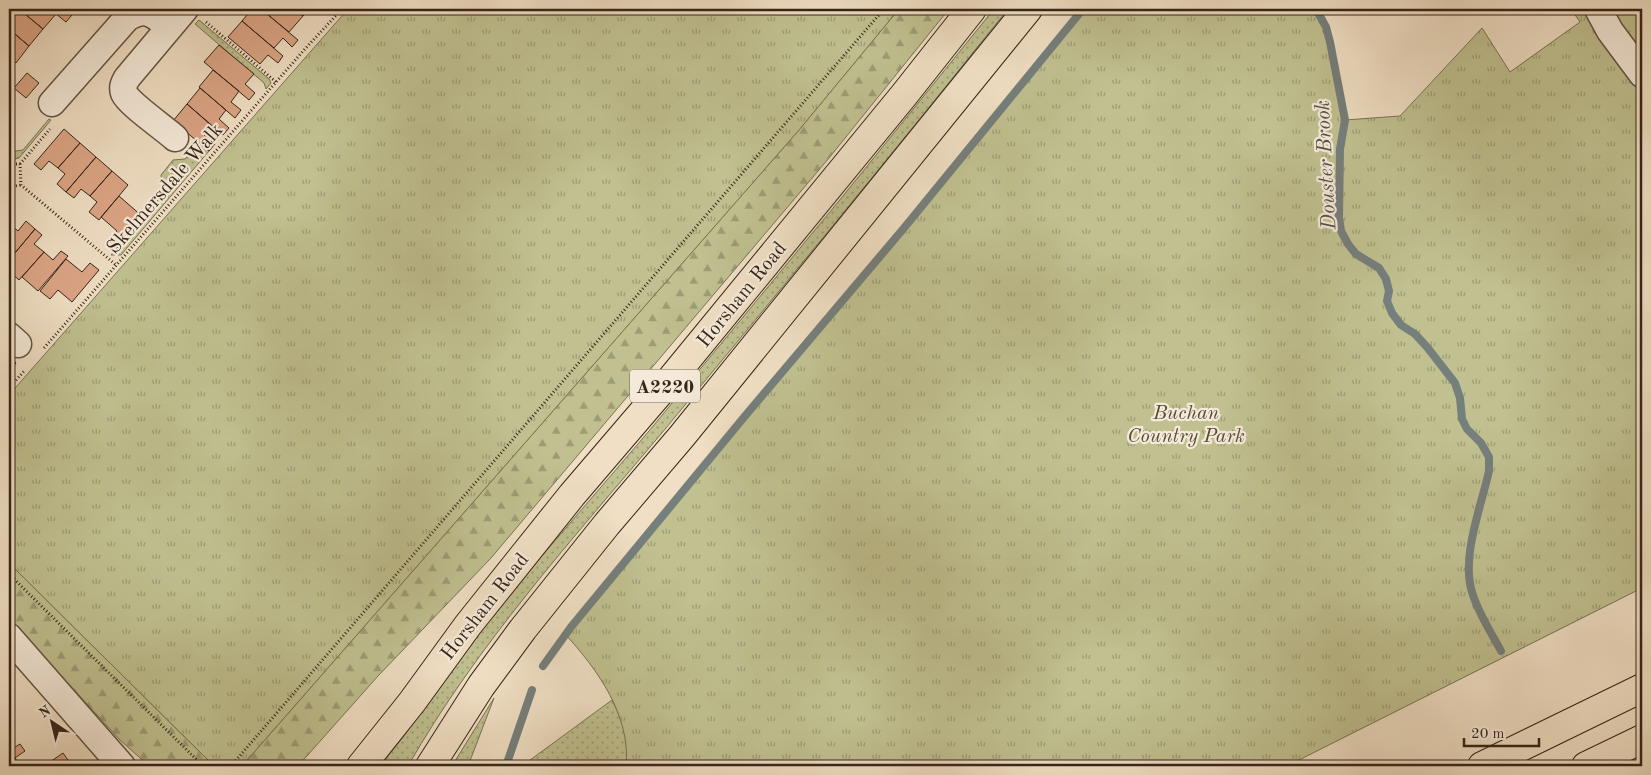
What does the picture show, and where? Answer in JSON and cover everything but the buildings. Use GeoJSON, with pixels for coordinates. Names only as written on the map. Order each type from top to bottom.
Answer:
{"type":"FeatureCollection","features":[{"type":"Feature","properties":{"kind":"main road","name":"Horsham Road"},"geometry":{"type":"LineString","coordinates":[[361,766],[492,594],[572,495],[680,368],[972,9]]}},
{"type":"Feature","properties":{"kind":"main road","name":"A2220"},"geometry":{"type":"LineString","coordinates":[[430,766],[481,686],[522,629],[688,428],[1028,9]]}},
{"type":"Feature","properties":{"kind":"main road"},"geometry":{"type":"LineString","coordinates":[[1482,766],[1642,688]]}},
{"type":"Feature","properties":{"kind":"main road"},"geometry":{"type":"LineString","coordinates":[[1586,766],[1642,738]]}},
{"type":"Feature","properties":{"kind":"street"},"geometry":{"type":"LineString","coordinates":[[1598,9],[1610,31],[1642,74]]}},
{"type":"Feature","properties":{"kind":"street"},"geometry":{"type":"LineString","coordinates":[[52,103],[127,18],[139,12],[186,19]]}},
{"type":"Feature","properties":{"kind":"street"},"geometry":{"type":"LineString","coordinates":[[175,138],[131,102],[123,87],[127,78],[186,19]]}},
{"type":"Feature","properties":{"kind":"street"},"geometry":{"type":"LineString","coordinates":[[9,637],[122,766]]}},
{"type":"Feature","properties":{"kind":"path","name":"Skelmersdale Walk"},"geometry":{"type":"LineString","coordinates":[[9,388],[24,349],[116,265],[342,9]]}},
{"type":"Feature","properties":{"kind":"path"},"geometry":{"type":"LineString","coordinates":[[231,766],[884,9]]}},
{"type":"Feature","properties":{"kind":"path"},"geometry":{"type":"LineString","coordinates":[[186,19],[276,82]]}},
{"type":"Feature","properties":{"kind":"path"},"geometry":{"type":"LineString","coordinates":[[21,186],[20,164],[55,123],[56,117],[49,108],[52,103]]}},
{"type":"Feature","properties":{"kind":"path"},"geometry":{"type":"LineString","coordinates":[[9,164],[20,164]]}},
{"type":"Feature","properties":{"kind":"path"},"geometry":{"type":"LineString","coordinates":[[9,186],[21,186],[116,265]]}},
{"type":"Feature","properties":{"kind":"path"},"geometry":{"type":"LineString","coordinates":[[9,574],[203,766]]}},
{"type":"Feature","properties":{"kind":"green space"},"geometry":{"type":"Polygon","coordinates":[[[348,9],[899,9],[799,130],[242,766],[214,766],[9,563],[9,395],[348,9]]]}},
{"type":"Feature","properties":{"kind":"green space"},"geometry":{"type":"Polygon","coordinates":[[[899,9],[949,9],[829,158],[491,558],[378,676],[298,766],[242,766],[799,130],[899,9]]]}},
{"type":"Feature","properties":{"kind":"green space"},"geometry":{"type":"Polygon","coordinates":[[[994,9],[1008,9],[792,275],[527,595],[464,678],[408,766],[380,766],[462,655],[541,557],[649,431],[994,9]]]}},
{"type":"Feature","properties":{"kind":"green space","name":"Buchan Country Park"},"geometry":{"type":"Polygon","coordinates":[[[1082,9],[1316,9],[1326,27],[1330,42],[1345,120],[1400,116],[1482,28],[1510,72],[1580,22],[1571,9],[1642,9],[1642,588],[1287,766],[626,766],[626,747],[618,712],[600,678],[565,634],[913,216],[1082,9]]]}},
{"type":"Feature","properties":{"kind":"green space"},"geometry":{"type":"Polygon","coordinates":[[[199,20],[269,79],[271,83],[266,89],[264,83],[195,24],[199,20]]]}},
{"type":"Feature","properties":{"kind":"green space"},"geometry":{"type":"Polygon","coordinates":[[[49,119],[51,120],[19,158],[9,160],[9,152],[23,150],[49,119]]]}},
{"type":"Feature","properties":{"kind":"green space"},"geometry":{"type":"Polygon","coordinates":[[[199,143],[209,151],[121,255],[111,255],[163,194],[161,175],[173,160],[185,159],[199,143]]]}},
{"type":"Feature","properties":{"kind":"green space"},"geometry":{"type":"Polygon","coordinates":[[[9,563],[214,766],[149,766],[120,740],[9,619],[9,563]]]}},
{"type":"Feature","properties":{"kind":"green space"},"geometry":{"type":"Polygon","coordinates":[[[494,698],[468,766],[452,766],[494,698]]]}},
{"type":"Feature","properties":{"kind":"green space"},"geometry":{"type":"Polygon","coordinates":[[[612,700],[624,732],[627,749],[626,766],[522,766],[612,700]]]}},
{"type":"Feature","properties":{"kind":"green space"},"geometry":{"type":"Polygon","coordinates":[[[1642,755],[1642,766],[1620,766],[1642,755]]]}},
{"type":"Feature","properties":{"kind":"waterway"},"geometry":{"type":"LineString","coordinates":[[543,666],[571,627],[745,416],[904,228],[1083,9]]}},
{"type":"Feature","properties":{"kind":"waterway","name":"Douster Brook"},"geometry":{"type":"LineString","coordinates":[[1316,9],[1326,27],[1330,42],[1345,120],[1340,149],[1339,217],[1341,231],[1356,254],[1379,268],[1386,279],[1389,291],[1387,301],[1392,313],[1401,325],[1415,334],[1427,347],[1455,383],[1460,398],[1462,419],[1467,429],[1481,443],[1489,457],[1489,471],[1470,548],[1469,578],[1478,607],[1501,651]]}},
{"type":"Feature","properties":{"kind":"waterway"},"geometry":{"type":"LineString","coordinates":[[506,766],[532,690]]}}]}
